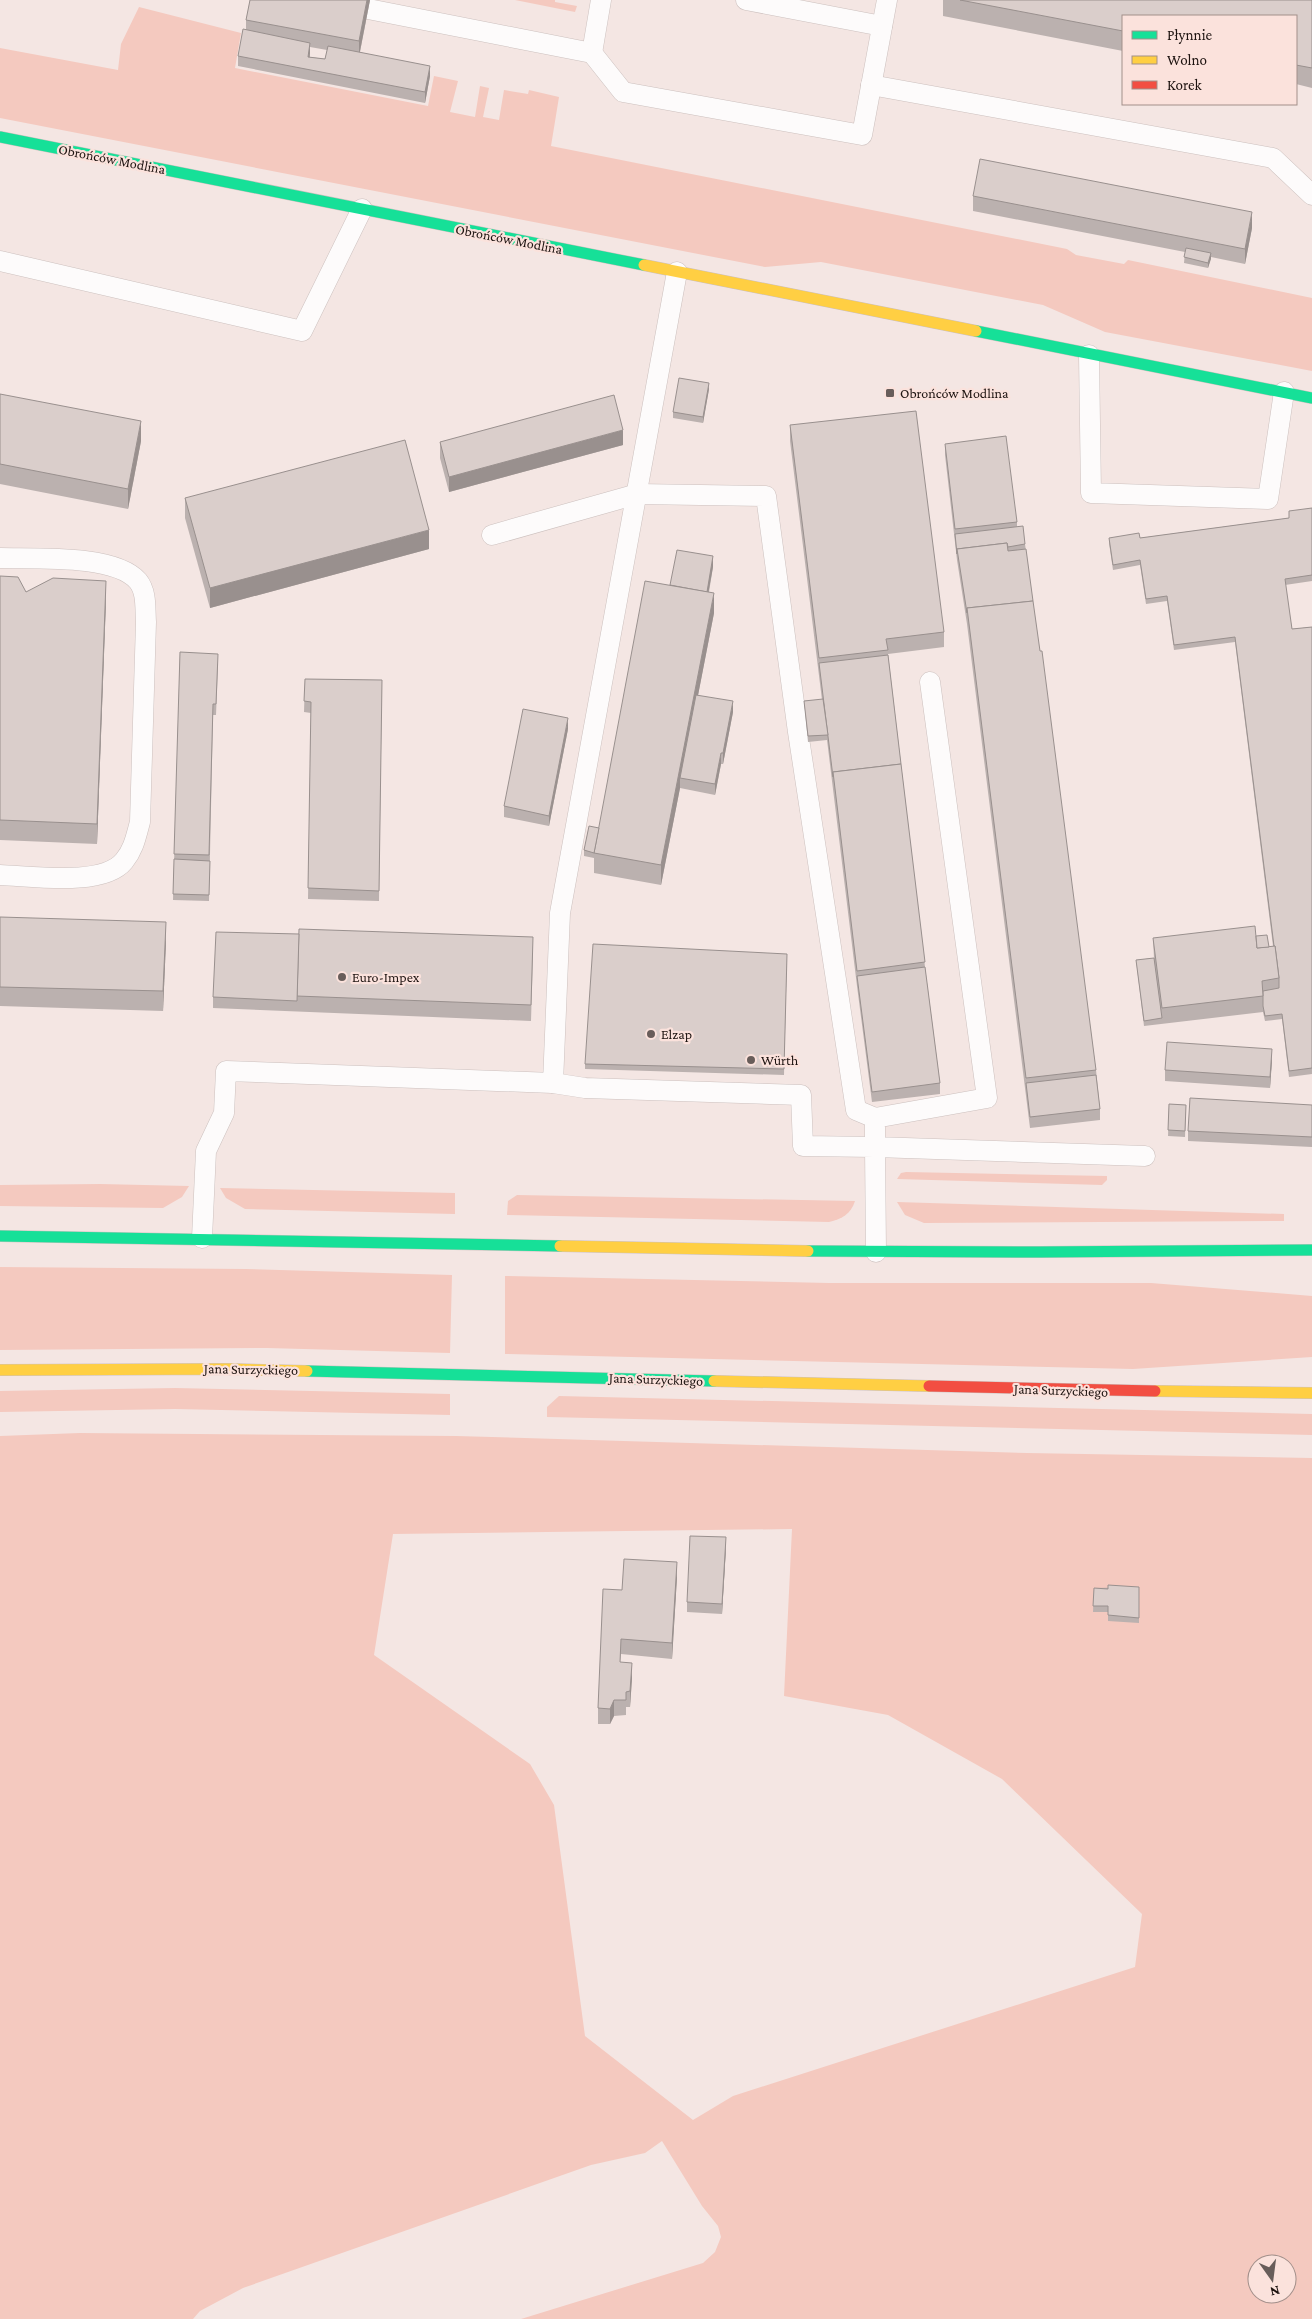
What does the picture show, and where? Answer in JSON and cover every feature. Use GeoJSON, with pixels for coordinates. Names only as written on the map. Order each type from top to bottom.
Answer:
{"type":"FeatureCollection","features":[{"type":"Feature","properties":{"kind":"main road","name":"Obrońców Modlina"},"geometry":{"type":"LineString","coordinates":[[0,137],[1088,355],[1312,398]]}},
{"type":"Feature","properties":{"kind":"main road"},"geometry":{"type":"LineString","coordinates":[[0,1236],[202,1238],[876,1252],[1030,1253],[1312,1250]]}},
{"type":"Feature","properties":{"kind":"main road","name":"Jana Surzyckiego"},"geometry":{"type":"LineString","coordinates":[[0,1370],[228,1369],[1132,1391],[1312,1393]]}},
{"type":"Feature","properties":{"kind":"lane"},"geometry":{"type":"LineString","coordinates":[[592,53],[601,0]]}},
{"type":"Feature","properties":{"kind":"lane"},"geometry":{"type":"LineString","coordinates":[[746,0],[882,26]]}},
{"type":"Feature","properties":{"kind":"lane"},"geometry":{"type":"LineString","coordinates":[[368,9],[592,53],[623,92],[862,135],[887,0]]}},
{"type":"Feature","properties":{"kind":"lane"},"geometry":{"type":"LineString","coordinates":[[871,85],[1273,158],[1312,194]]}},
{"type":"Feature","properties":{"kind":"lane"},"geometry":{"type":"LineString","coordinates":[[0,261],[302,331],[362,209]]}},
{"type":"Feature","properties":{"kind":"lane"},"geometry":{"type":"LineString","coordinates":[[553,1083],[560,913],[677,272]]}},
{"type":"Feature","properties":{"kind":"lane"},"geometry":{"type":"LineString","coordinates":[[1088,355],[1091,492],[1268,499],[1284,392]]}},
{"type":"Feature","properties":{"kind":"lane"},"geometry":{"type":"LineString","coordinates":[[492,535],[637,494],[766,496],[798,732],[856,1110],[875,1118],[987,1098],[930,682]]}},
{"type":"Feature","properties":{"kind":"lane"},"geometry":{"type":"LineString","coordinates":[[0,558],[99,562],[125,570],[138,582],[145,597],[146,622],[140,822],[134,845],[123,862],[109,873],[92,878],[0,875]]}},
{"type":"Feature","properties":{"kind":"lane"},"geometry":{"type":"LineString","coordinates":[[202,1238],[206,1151],[224,1112],[226,1071],[553,1083],[585,1088],[801,1095],[802,1146],[1145,1156]]}},
{"type":"Feature","properties":{"kind":"lane"},"geometry":{"type":"LineString","coordinates":[[875,1118],[876,1252]]}},
{"type":"Feature","properties":{"kind":"shaded area"},"geometry":{"type":"Polygon","coordinates":[[[515,0],[555,0],[555,2],[577,6],[575,12],[515,0]]]}},
{"type":"Feature","properties":{"kind":"shaded area"},"geometry":{"type":"Polygon","coordinates":[[[139,7],[241,33],[235,68],[428,106],[434,76],[458,81],[450,112],[475,117],[480,86],[489,88],[483,117],[499,120],[504,90],[528,94],[529,90],[559,97],[551,146],[1067,249],[1076,255],[1124,264],[1128,260],[1312,298],[1312,371],[1105,332],[1043,305],[821,262],[765,267],[0,118],[0,48],[118,70],[121,44],[139,7]]]}},
{"type":"Feature","properties":{"kind":"shaded area"},"geometry":{"type":"Polygon","coordinates":[[[901,1173],[1107,1176],[1107,1180],[1102,1185],[897,1179],[901,1173]]]}},
{"type":"Feature","properties":{"kind":"shaded area"},"geometry":{"type":"Polygon","coordinates":[[[100,1184],[189,1186],[182,1197],[163,1208],[0,1206],[0,1185],[100,1184]]]}},
{"type":"Feature","properties":{"kind":"shaded area"},"geometry":{"type":"Polygon","coordinates":[[[220,1188],[455,1193],[455,1214],[245,1209],[226,1198],[220,1188]]]}},
{"type":"Feature","properties":{"kind":"shaded area"},"geometry":{"type":"Polygon","coordinates":[[[517,1195],[855,1201],[845,1215],[829,1222],[507,1215],[508,1201],[517,1195]]]}},
{"type":"Feature","properties":{"kind":"shaded area"},"geometry":{"type":"Polygon","coordinates":[[[897,1202],[1284,1214],[1284,1221],[924,1223],[905,1215],[897,1202]]]}},
{"type":"Feature","properties":{"kind":"shaded area"},"geometry":{"type":"Polygon","coordinates":[[[0,1267],[245,1269],[452,1275],[450,1353],[267,1348],[0,1350],[0,1267]]]}},
{"type":"Feature","properties":{"kind":"shaded area"},"geometry":{"type":"Polygon","coordinates":[[[505,1276],[829,1283],[1151,1283],[1312,1296],[1312,1357],[1133,1369],[505,1354],[505,1276]]]}},
{"type":"Feature","properties":{"kind":"shaded area"},"geometry":{"type":"Polygon","coordinates":[[[175,1388],[450,1394],[450,1415],[175,1409],[0,1412],[0,1391],[175,1388]]]}},
{"type":"Feature","properties":{"kind":"shaded area"},"geometry":{"type":"Polygon","coordinates":[[[559,1396],[1312,1414],[1312,1435],[547,1417],[547,1407],[559,1396]]]}},
{"type":"Feature","properties":{"kind":"shaded area"},"geometry":{"type":"Polygon","coordinates":[[[80,1433],[456,1436],[1027,1453],[1312,1458],[1312,2319],[521,2319],[703,2263],[715,2252],[721,2237],[718,2226],[702,2206],[662,2141],[645,2153],[591,2165],[243,2288],[200,2311],[193,2319],[0,2319],[0,1436],[80,1433]],[[792,1529],[393,1534],[374,1655],[530,1764],[554,1805],[585,2036],[693,2120],[733,2096],[1135,1967],[1142,1914],[1002,1779],[888,1715],[784,1696],[792,1529]]]}},
{"type":"Feature","properties":{"kind":"building"},"geometry":{"type":"Polygon","coordinates":[[[250,0],[367,0],[359,41],[246,20],[250,0]]]}},
{"type":"Feature","properties":{"kind":"building"},"geometry":{"type":"Polygon","coordinates":[[[960,0],[1312,0],[1312,68],[1297,65],[1297,15],[1122,15],[1122,31],[960,0]]]}},
{"type":"Feature","properties":{"kind":"building"},"geometry":{"type":"Polygon","coordinates":[[[243,29],[310,43],[308,57],[325,59],[328,46],[430,66],[425,92],[238,56],[243,29]]]}},
{"type":"Feature","properties":{"kind":"building"},"geometry":{"type":"Polygon","coordinates":[[[980,159],[1252,212],[1245,249],[973,196],[980,159]]]}},
{"type":"Feature","properties":{"kind":"building"},"geometry":{"type":"Polygon","coordinates":[[[1186,248],[1211,253],[1208,263],[1184,257],[1186,248]]]}},
{"type":"Feature","properties":{"kind":"building"},"geometry":{"type":"Polygon","coordinates":[[[679,378],[709,383],[703,417],[673,412],[679,378]]]}},
{"type":"Feature","properties":{"kind":"building"},"geometry":{"type":"Polygon","coordinates":[[[0,394],[141,421],[128,489],[0,464],[0,394]]]}},
{"type":"Feature","properties":{"kind":"building"},"geometry":{"type":"Polygon","coordinates":[[[614,395],[623,430],[449,477],[440,442],[614,395]]]}},
{"type":"Feature","properties":{"kind":"building"},"geometry":{"type":"Polygon","coordinates":[[[916,411],[944,632],[886,639],[888,650],[819,658],[790,425],[916,411]]]}},
{"type":"Feature","properties":{"kind":"building"},"geometry":{"type":"Polygon","coordinates":[[[1006,436],[1017,522],[955,529],[945,444],[1006,436]]]}},
{"type":"Feature","properties":{"kind":"building"},"geometry":{"type":"Polygon","coordinates":[[[405,440],[429,530],[210,588],[185,498],[405,440]]]}},
{"type":"Feature","properties":{"kind":"building"},"geometry":{"type":"Polygon","coordinates":[[[1312,508],[1312,575],[1285,579],[1292,629],[1312,627],[1312,1068],[1289,1071],[1282,1014],[1265,1016],[1263,1006],[1263,991],[1279,988],[1279,978],[1235,637],[1174,645],[1167,596],[1146,599],[1140,560],[1113,565],[1109,538],[1139,533],[1140,538],[1289,518],[1289,511],[1312,508]]]}},
{"type":"Feature","properties":{"kind":"building"},"geometry":{"type":"Polygon","coordinates":[[[1023,526],[1025,544],[1008,547],[1007,543],[957,549],[957,554],[955,534],[1023,526]]]}},
{"type":"Feature","properties":{"kind":"building"},"geometry":{"type":"Polygon","coordinates":[[[1007,543],[1008,551],[1026,549],[1033,601],[967,608],[967,613],[957,549],[1007,543]]]}},
{"type":"Feature","properties":{"kind":"building"},"geometry":{"type":"Polygon","coordinates":[[[677,550],[713,556],[707,592],[670,585],[677,550]]]}},
{"type":"Feature","properties":{"kind":"building"},"geometry":{"type":"Polygon","coordinates":[[[0,576],[18,577],[26,592],[53,578],[106,581],[97,824],[0,820],[0,576]]]}},
{"type":"Feature","properties":{"kind":"building"},"geometry":{"type":"Polygon","coordinates":[[[645,581],[714,593],[661,865],[594,853],[645,581]]]}},
{"type":"Feature","properties":{"kind":"building"},"geometry":{"type":"Polygon","coordinates":[[[1033,601],[1040,651],[1042,651],[1096,1070],[1026,1078],[967,608],[1033,601]]]}},
{"type":"Feature","properties":{"kind":"building"},"geometry":{"type":"Polygon","coordinates":[[[180,652],[218,654],[216,704],[213,704],[209,855],[174,854],[180,652]]]}},
{"type":"Feature","properties":{"kind":"building"},"geometry":{"type":"Polygon","coordinates":[[[888,655],[901,764],[833,772],[833,777],[819,663],[888,655]]]}},
{"type":"Feature","properties":{"kind":"building"},"geometry":{"type":"Polygon","coordinates":[[[305,679],[382,680],[379,891],[308,888],[311,702],[304,701],[305,679]]]}},
{"type":"Feature","properties":{"kind":"building"},"geometry":{"type":"Polygon","coordinates":[[[696,695],[733,701],[715,784],[680,778],[696,695]]]}},
{"type":"Feature","properties":{"kind":"building"},"geometry":{"type":"Polygon","coordinates":[[[823,699],[828,735],[808,736],[804,701],[823,699]]]}},
{"type":"Feature","properties":{"kind":"building"},"geometry":{"type":"Polygon","coordinates":[[[523,709],[568,718],[549,816],[504,806],[523,709]]]}},
{"type":"Feature","properties":{"kind":"building"},"geometry":{"type":"Polygon","coordinates":[[[901,764],[925,962],[857,971],[833,772],[901,764]]]}},
{"type":"Feature","properties":{"kind":"building"},"geometry":{"type":"Polygon","coordinates":[[[589,826],[599,828],[594,853],[584,850],[589,826]]]}},
{"type":"Feature","properties":{"kind":"building"},"geometry":{"type":"Polygon","coordinates":[[[174,859],[210,861],[209,895],[173,894],[174,859]]]}},
{"type":"Feature","properties":{"kind":"building"},"geometry":{"type":"Polygon","coordinates":[[[0,917],[166,922],[163,991],[0,987],[0,917]]]}},
{"type":"Feature","properties":{"kind":"building"},"geometry":{"type":"Polygon","coordinates":[[[1255,926],[1257,948],[1275,946],[1279,978],[1262,981],[1263,996],[1162,1008],[1153,938],[1255,926]]]}},
{"type":"Feature","properties":{"kind":"building"},"geometry":{"type":"Polygon","coordinates":[[[299,929],[533,937],[531,1005],[297,996],[299,929]]]}},
{"type":"Feature","properties":{"kind":"building"},"geometry":{"type":"Polygon","coordinates":[[[216,932],[299,934],[297,1001],[213,997],[216,932]]]}},
{"type":"Feature","properties":{"kind":"building"},"geometry":{"type":"Polygon","coordinates":[[[1267,935],[1269,947],[1257,948],[1256,936],[1267,935]]]}},
{"type":"Feature","properties":{"kind":"building"},"geometry":{"type":"Polygon","coordinates":[[[593,944],[787,954],[784,1069],[585,1064],[593,944]]]}},
{"type":"Feature","properties":{"kind":"building"},"geometry":{"type":"Polygon","coordinates":[[[1154,958],[1162,1018],[1144,1021],[1136,960],[1154,958]]]}},
{"type":"Feature","properties":{"kind":"building"},"geometry":{"type":"Polygon","coordinates":[[[925,967],[940,1083],[872,1092],[857,976],[925,967]]]}},
{"type":"Feature","properties":{"kind":"building"},"geometry":{"type":"Polygon","coordinates":[[[1167,1042],[1272,1049],[1270,1077],[1165,1070],[1167,1042]]]}},
{"type":"Feature","properties":{"kind":"building"},"geometry":{"type":"Polygon","coordinates":[[[1096,1075],[1100,1109],[1030,1117],[1026,1083],[1096,1075]]]}},
{"type":"Feature","properties":{"kind":"building"},"geometry":{"type":"Polygon","coordinates":[[[1190,1098],[1312,1105],[1312,1137],[1188,1131],[1190,1098]]]}},
{"type":"Feature","properties":{"kind":"building"},"geometry":{"type":"Polygon","coordinates":[[[1169,1104],[1186,1105],[1185,1131],[1168,1130],[1169,1104]]]}},
{"type":"Feature","properties":{"kind":"building"},"geometry":{"type":"Polygon","coordinates":[[[690,1536],[726,1537],[722,1604],[687,1602],[690,1536]]]}},
{"type":"Feature","properties":{"kind":"building"},"geometry":{"type":"Polygon","coordinates":[[[624,1559],[677,1562],[672,1643],[621,1639],[620,1662],[632,1663],[630,1691],[626,1692],[626,1700],[614,1700],[610,1709],[598,1708],[603,1589],[622,1590],[624,1559]]]}},
{"type":"Feature","properties":{"kind":"building"},"geometry":{"type":"Polygon","coordinates":[[[1108,1585],[1139,1587],[1139,1618],[1108,1615],[1108,1606],[1093,1606],[1094,1588],[1108,1589],[1108,1585]]]}},
{"type":"Feature","properties":{"kind":"traffic: fast"},"geometry":{"type":"LineString","coordinates":[[0,137],[644,265]]}},
{"type":"Feature","properties":{"kind":"traffic: fast"},"geometry":{"type":"LineString","coordinates":[[976,331],[1312,398]]}},
{"type":"Feature","properties":{"kind":"traffic: fast"},"geometry":{"type":"LineString","coordinates":[[0,1236],[560,1246]]}},
{"type":"Feature","properties":{"kind":"traffic: fast"},"geometry":{"type":"LineString","coordinates":[[808,1251],[1312,1250]]}},
{"type":"Feature","properties":{"kind":"traffic: fast"},"geometry":{"type":"LineString","coordinates":[[307,1371],[714,1381]]}},
{"type":"Feature","properties":{"kind":"traffic: slow"},"geometry":{"type":"LineString","coordinates":[[644,265],[976,331]]}},
{"type":"Feature","properties":{"kind":"traffic: slow"},"geometry":{"type":"LineString","coordinates":[[560,1246],[808,1251]]}},
{"type":"Feature","properties":{"kind":"traffic: slow"},"geometry":{"type":"LineString","coordinates":[[0,1370],[228,1369],[307,1371]]}},
{"type":"Feature","properties":{"kind":"traffic: slow"},"geometry":{"type":"LineString","coordinates":[[714,1381],[929,1386]]}},
{"type":"Feature","properties":{"kind":"traffic: slow"},"geometry":{"type":"LineString","coordinates":[[1155,1391],[1312,1393]]}},
{"type":"Feature","properties":{"kind":"traffic: jam"},"geometry":{"type":"LineString","coordinates":[[929,1386],[1155,1391]]}},
{"type":"Feature","properties":{"kind":"place","name":"Obrońców Modlina"},"geometry":{"type":"Point","coordinates":[890,393]}},
{"type":"Feature","properties":{"kind":"place","name":"Euro-Impex"},"geometry":{"type":"Point","coordinates":[342,977]}},
{"type":"Feature","properties":{"kind":"place","name":"Elzap"},"geometry":{"type":"Point","coordinates":[651,1034]}},
{"type":"Feature","properties":{"kind":"place","name":"Würth"},"geometry":{"type":"Point","coordinates":[751,1060]}}]}
